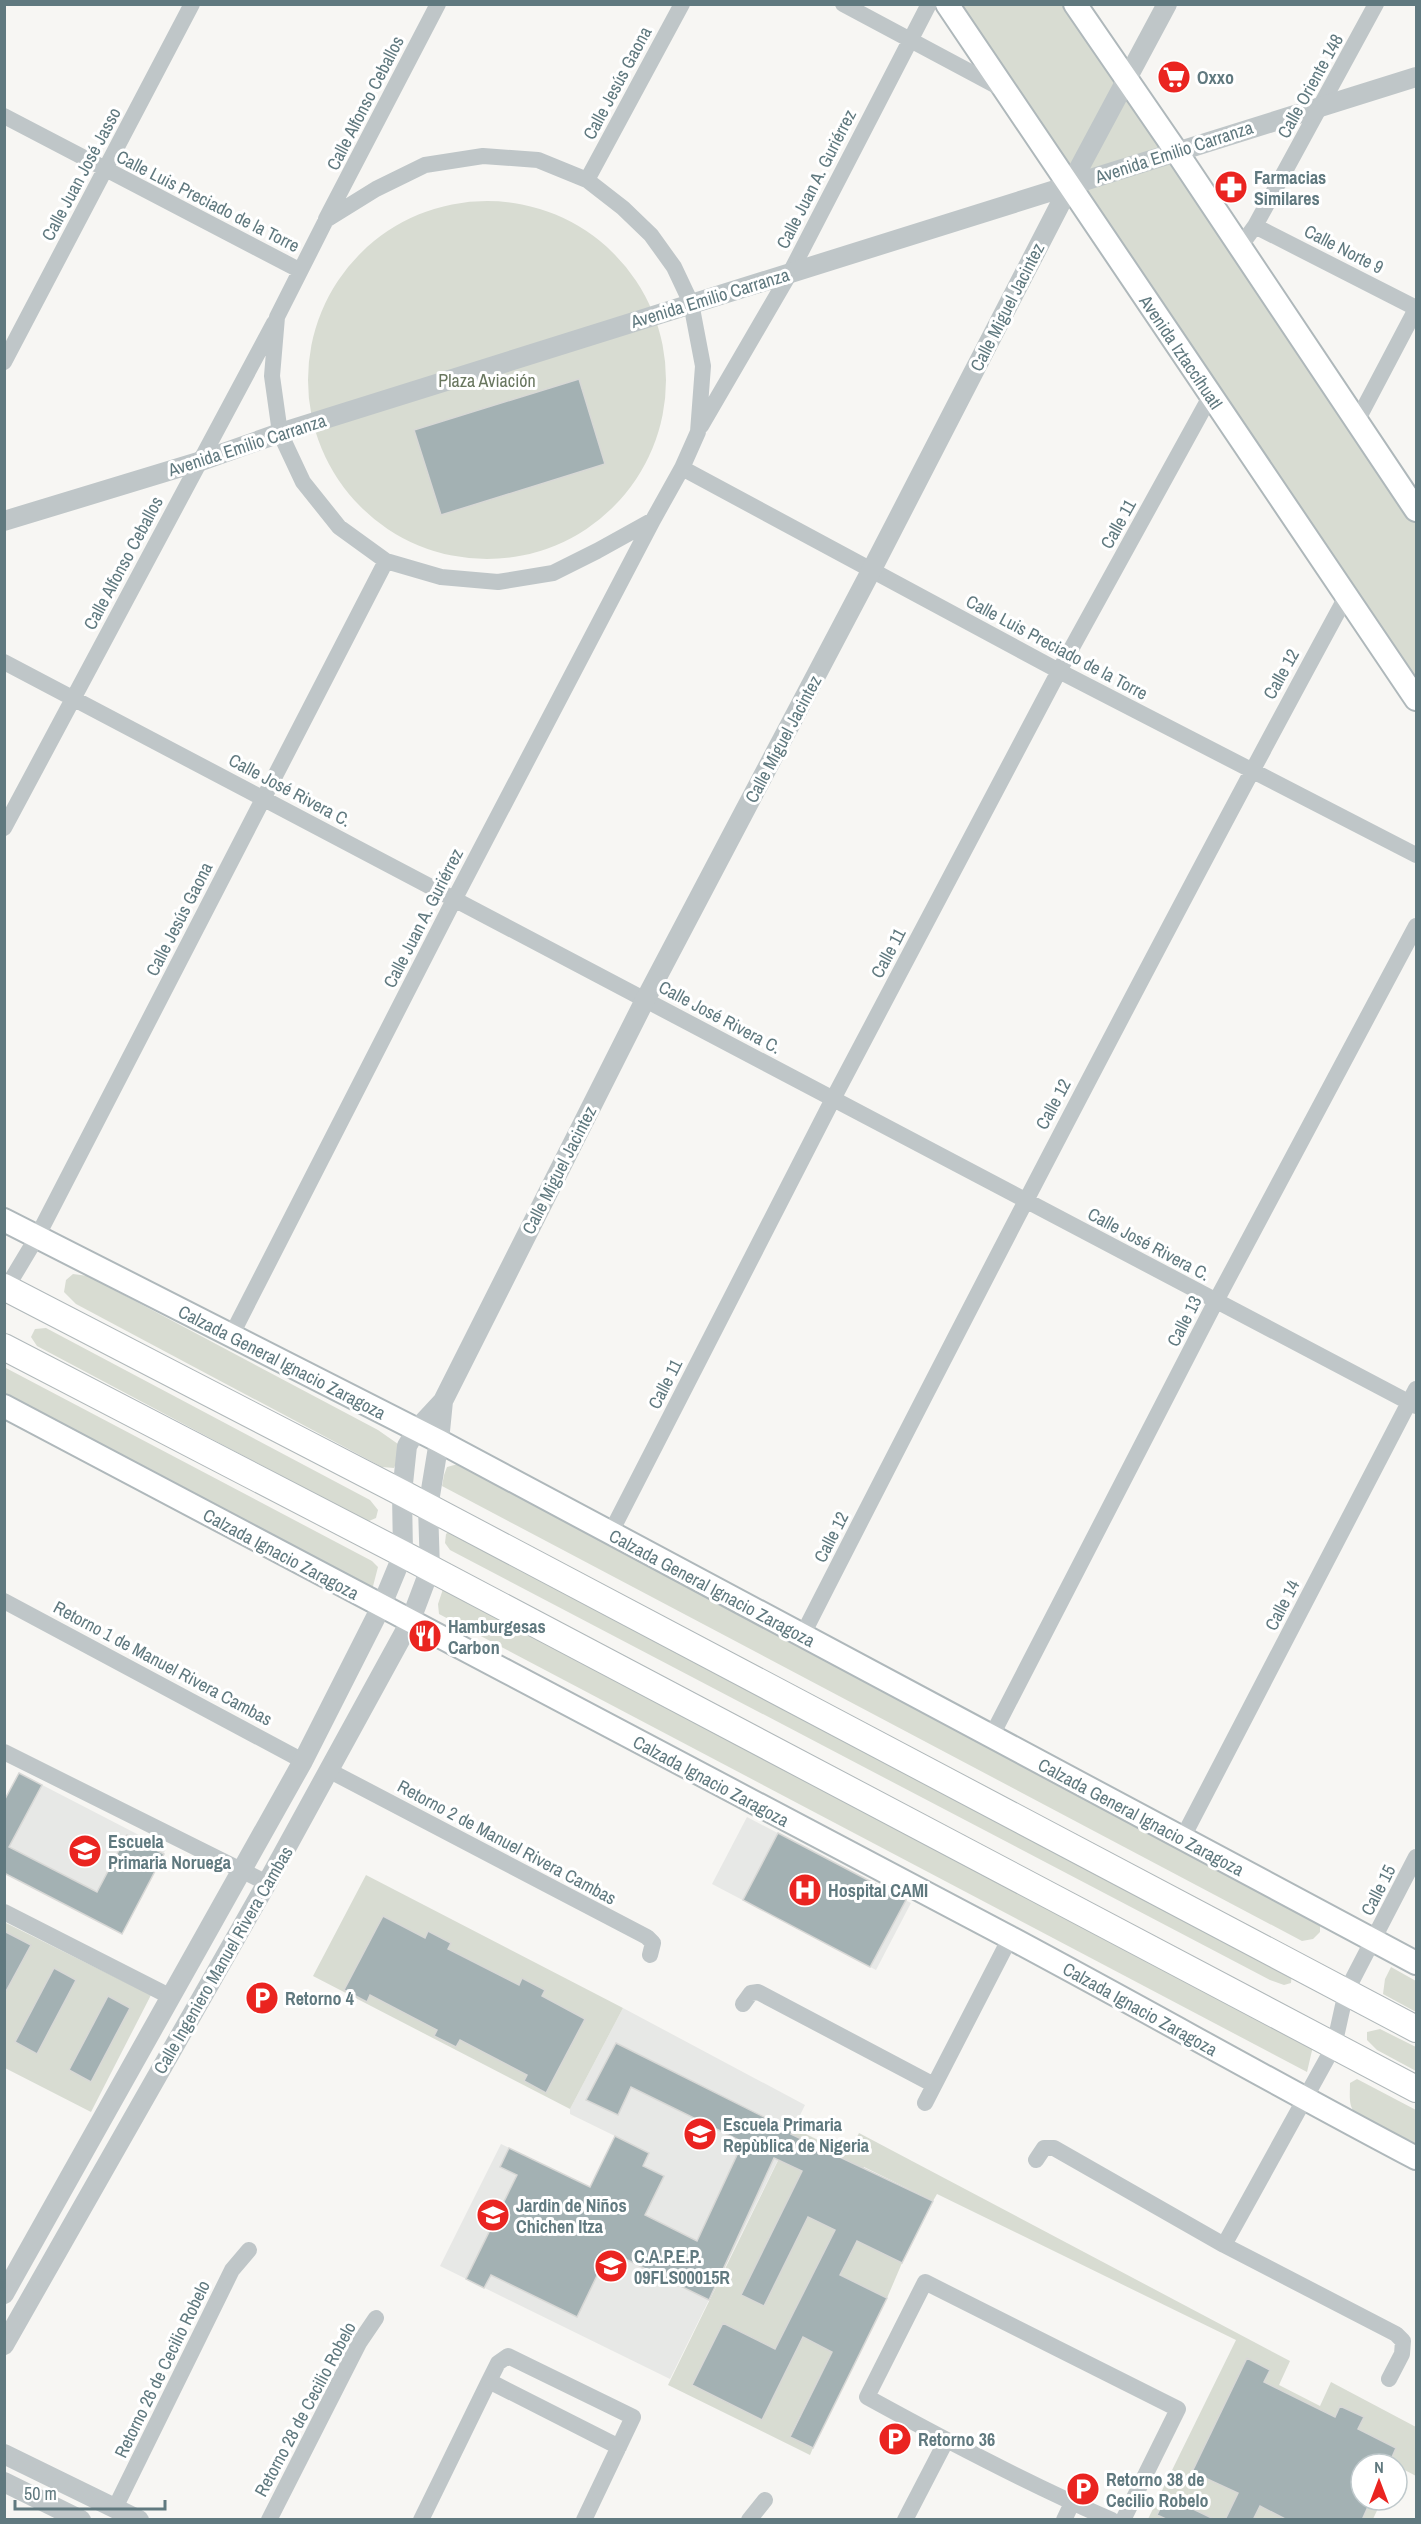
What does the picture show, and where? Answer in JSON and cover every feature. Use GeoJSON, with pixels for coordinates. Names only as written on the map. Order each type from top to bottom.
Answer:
{"type":"FeatureCollection","features":[{"type":"Feature","properties":{"kind":"main road","name":"Avenida Iztaccíhuatl"},"geometry":{"type":"LineString","coordinates":[[947,4],[1416,699]]}},
{"type":"Feature","properties":{"kind":"main road"},"geometry":{"type":"LineString","coordinates":[[1075,4],[1128,79],[1416,510]]}},
{"type":"Feature","properties":{"kind":"main road","name":"Calzada General Ignacio Zaragoza"},"geometry":{"type":"LineString","coordinates":[[4,1220],[440,1441],[610,1534],[1416,1963]]}},
{"type":"Feature","properties":{"kind":"main road"},"geometry":{"type":"LineString","coordinates":[[5,1289],[402,1493],[1416,2029]]}},
{"type":"Feature","properties":{"kind":"main road"},"geometry":{"type":"LineString","coordinates":[[4,1347],[403,1554],[1416,2089]]}},
{"type":"Feature","properties":{"kind":"main road","name":"Calzada Ignacio Zaragoza"},"geometry":{"type":"LineString","coordinates":[[4,1406],[1010,1938],[1305,2100],[1416,2158]]}},
{"type":"Feature","properties":{"kind":"street","name":"Calle Juan José Jasso"},"geometry":{"type":"LineString","coordinates":[[4,362],[192,4]]}},
{"type":"Feature","properties":{"kind":"street","name":"Calle Alfonso Ceballos"},"geometry":{"type":"LineString","coordinates":[[4,828],[277,317],[438,4]]}},
{"type":"Feature","properties":{"kind":"street","name":"Calle Jesús Gaona"},"geometry":{"type":"LineString","coordinates":[[587,180],[682,4]]}},
{"type":"Feature","properties":{"kind":"street"},"geometry":{"type":"LineString","coordinates":[[843,4],[1007,92]]}},
{"type":"Feature","properties":{"kind":"street","name":"Calle Juan A. Guriérrez"},"geometry":{"type":"LineString","coordinates":[[231,1336],[454,900],[682,468],[698,432],[790,273],[929,4]]}},
{"type":"Feature","properties":{"kind":"street","name":"Calle Miguel Jacintez"},"geometry":{"type":"LineString","coordinates":[[403,1554],[402,1493],[407,1446],[417,1429],[443,1401],[645,1000],[871,571],[1069,187],[1167,4]]}},
{"type":"Feature","properties":{"kind":"street","name":"Calle Oriente 148"},"geometry":{"type":"LineString","coordinates":[[1239,248],[1255,226],[1376,4]]}},
{"type":"Feature","properties":{"kind":"street","name":"Avenida Emilio Carranza"},"geometry":{"type":"LineString","coordinates":[[4,521],[198,462],[280,433],[691,303],[1416,77]]}},
{"type":"Feature","properties":{"kind":"street","name":"Calle Luis Preciado de la Torre"},"geometry":{"type":"LineString","coordinates":[[4,116],[300,270]]}},
{"type":"Feature","properties":{"kind":"street"},"geometry":{"type":"LineString","coordinates":[[326,220],[376,189],[425,165],[483,156],[538,160],[587,180],[623,208],[651,235],[674,267],[691,303],[703,366],[698,432]]}},
{"type":"Feature","properties":{"kind":"street","name":"Calle Norte 9"},"geometry":{"type":"LineString","coordinates":[[1255,226],[1416,308]]}},
{"type":"Feature","properties":{"kind":"street"},"geometry":{"type":"LineString","coordinates":[[1357,421],[1416,308]]}},
{"type":"Feature","properties":{"kind":"street"},"geometry":{"type":"LineString","coordinates":[[277,317],[272,376],[280,433],[303,482],[339,527],[386,561],[441,577],[498,582],[553,573],[653,520]]}},
{"type":"Feature","properties":{"kind":"street","name":"Calle 11"},"geometry":{"type":"LineString","coordinates":[[610,1534],[833,1099],[1059,671],[1211,395]]}},
{"type":"Feature","properties":{"kind":"street","name":"Calle Luis Preciado de la Torre"},"geometry":{"type":"LineString","coordinates":[[682,468],[1059,671],[1416,855]]}},
{"type":"Feature","properties":{"kind":"street","name":"Calle Jesús Gaona"},"geometry":{"type":"LineString","coordinates":[[5,1289],[37,1237],[386,561]]}},
{"type":"Feature","properties":{"kind":"street","name":"Calle 12"},"geometry":{"type":"LineString","coordinates":[[802,1636],[1024,1201],[1251,771],[1347,595]]}},
{"type":"Feature","properties":{"kind":"street","name":"Calle José Rivera C."},"geometry":{"type":"LineString","coordinates":[[4,662],[1024,1201],[1216,1301],[1414,1399]]}},
{"type":"Feature","properties":{"kind":"street","name":"Calle 13"},"geometry":{"type":"LineString","coordinates":[[991,1737],[1216,1301],[1416,926]]}},
{"type":"Feature","properties":{"kind":"street","name":"Calle 14"},"geometry":{"type":"LineString","coordinates":[[1182,1839],[1414,1399]]}},
{"type":"Feature","properties":{"kind":"street","name":"Calle Miguel Jacintez"},"geometry":{"type":"LineString","coordinates":[[430,1569],[428,1508],[440,1441],[443,1401]]}},
{"type":"Feature","properties":{"kind":"street","name":"Calle Ingeniero Manuel Rivera Cambas"},"geometry":{"type":"LineString","coordinates":[[4,2294],[303,1761],[381,1607],[403,1554]]}},
{"type":"Feature","properties":{"kind":"street","name":"Calle Ingeniero Manuel Rivera Cambas"},"geometry":{"type":"LineString","coordinates":[[4,2345],[330,1771],[410,1622],[430,1569]]}},
{"type":"Feature","properties":{"kind":"street","name":"Retorno 1 de Manuel Rivera Cambas"},"geometry":{"type":"LineString","coordinates":[[4,1601],[303,1761]]}},
{"type":"Feature","properties":{"kind":"street"},"geometry":{"type":"LineString","coordinates":[[4,1752],[267,1883]]}},
{"type":"Feature","properties":{"kind":"street","name":"Retorno 2 de Manuel Rivera Cambas"},"geometry":{"type":"LineString","coordinates":[[330,1771],[647,1937],[653,1943],[650,1955]]}},
{"type":"Feature","properties":{"kind":"street","name":"Calle 15"},"geometry":{"type":"LineString","coordinates":[[1224,2245],[1334,2046],[1346,1992],[1416,1857]]}},
{"type":"Feature","properties":{"kind":"street"},"geometry":{"type":"LineString","coordinates":[[4,1912],[171,1997]]}},
{"type":"Feature","properties":{"kind":"street"},"geometry":{"type":"LineString","coordinates":[[925,2103],[1010,1938]]}},
{"type":"Feature","properties":{"kind":"street"},"geometry":{"type":"LineString","coordinates":[[743,2004],[751,1993],[758,1992],[934,2085]]}},
{"type":"Feature","properties":{"kind":"street"},"geometry":{"type":"LineString","coordinates":[[100,2122],[123,2136]]}},
{"type":"Feature","properties":{"kind":"street"},"geometry":{"type":"LineString","coordinates":[[1036,2160],[1044,2148],[1053,2148],[1224,2245],[1400,2337],[1403,2341],[1402,2354],[1389,2379]]}},
{"type":"Feature","properties":{"kind":"street","name":"Retorno 26 de Cecilio Robelo"},"geometry":{"type":"LineString","coordinates":[[115,2508],[232,2270],[249,2250]]}},
{"type":"Feature","properties":{"kind":"street"},"geometry":{"type":"LineString","coordinates":[[1112,2520],[1072,2503],[946,2441],[867,2397],[925,2282],[1178,2409],[1123,2520]]}},
{"type":"Feature","properties":{"kind":"street","name":"Retorno 28 de Cecilio Robelo"},"geometry":{"type":"LineString","coordinates":[[268,2520],[359,2343],[376,2318]]}},
{"type":"Feature","properties":{"kind":"street"},"geometry":{"type":"LineString","coordinates":[[422,2520],[502,2358],[514,2358],[633,2416],[584,2520]]}},
{"type":"Feature","properties":{"kind":"street"},"geometry":{"type":"LineString","coordinates":[[489,2381],[619,2447]]}},
{"type":"Feature","properties":{"kind":"street"},"geometry":{"type":"LineString","coordinates":[[905,2520],[946,2441]]}},
{"type":"Feature","properties":{"kind":"street"},"geometry":{"type":"LineString","coordinates":[[4,2454],[139,2520]]}},
{"type":"Feature","properties":{"kind":"street"},"geometry":{"type":"LineString","coordinates":[[4,2482],[81,2520]]}},
{"type":"Feature","properties":{"kind":"street"},"geometry":{"type":"LineString","coordinates":[[749,2520],[765,2500]]}},
{"type":"Feature","properties":{"kind":"street"},"geometry":{"type":"LineString","coordinates":[[1064,2520],[1072,2503]]}},
{"type":"Feature","properties":{"kind":"shaded area","name":"Escuela Primaria Noruega"},"geometry":{"type":"Polygon","coordinates":[[[19,1773],[166,1849],[122,1934],[5,1873],[4,1801],[19,1773]]]}},
{"type":"Feature","properties":{"kind":"shaded area","name":"Hospital CAMI"},"geometry":{"type":"Polygon","coordinates":[[[747,1817],[911,1903],[876,1970],[712,1884],[747,1817]]]}},
{"type":"Feature","properties":{"kind":"shaded area"},"geometry":{"type":"Polygon","coordinates":[[[623,2008],[805,2105],[670,2379],[440,2266],[501,2144],[590,2187],[615,2136],[570,2114],[570,2109],[623,2008]]]}},
{"type":"Feature","properties":{"kind":"green space"},"geometry":{"type":"Polygon","coordinates":[[[954,5],[1066,5],[1416,522],[1416,687],[954,5]]]}},
{"type":"Feature","properties":{"kind":"green space","name":"Plaza Aviación"},"geometry":{"type":"Polygon","coordinates":[[[487,201],[522,205],[555,215],[586,232],[613,254],[635,281],[652,312],[662,345],[666,380],[662,415],[652,448],[635,479],[613,506],[586,528],[555,545],[522,555],[487,559],[452,555],[419,545],[388,528],[361,506],[339,479],[322,448],[312,415],[308,380],[312,345],[322,312],[339,281],[361,254],[388,232],[419,215],[452,205],[487,201]]]}},
{"type":"Feature","properties":{"kind":"green space"},"geometry":{"type":"Polygon","coordinates":[[[73,1274],[88,1276],[378,1430],[398,1444],[398,1459],[394,1468],[382,1467],[76,1304],[64,1292],[66,1280],[73,1274]]]}},
{"type":"Feature","properties":{"kind":"green space"},"geometry":{"type":"Polygon","coordinates":[[[46,1328],[370,1500],[378,1510],[376,1518],[369,1521],[355,1515],[37,1346],[31,1337],[35,1329],[46,1328]]]}},
{"type":"Feature","properties":{"kind":"green space"},"geometry":{"type":"Polygon","coordinates":[[[4,1367],[372,1561],[378,1567],[372,1590],[5,1402],[4,1367]]]}},
{"type":"Feature","properties":{"kind":"green space"},"geometry":{"type":"Polygon","coordinates":[[[458,1464],[1311,1914],[1320,1922],[1320,1932],[1313,1939],[1302,1941],[442,1486],[447,1467],[458,1464]]]}},
{"type":"Feature","properties":{"kind":"green space"},"geometry":{"type":"Polygon","coordinates":[[[450,1531],[1292,1972],[1291,1983],[1284,1985],[1270,1980],[450,1550],[445,1543],[446,1534],[450,1531]]]}},
{"type":"Feature","properties":{"kind":"green space"},"geometry":{"type":"Polygon","coordinates":[[[443,1589],[1314,2042],[1307,2072],[439,1614],[438,1604],[443,1589]]]}},
{"type":"Feature","properties":{"kind":"green space"},"geometry":{"type":"Polygon","coordinates":[[[366,1875],[623,2008],[570,2109],[313,1976],[366,1875]]]}},
{"type":"Feature","properties":{"kind":"green space"},"geometry":{"type":"Polygon","coordinates":[[[4,1922],[151,1995],[91,2112],[5,2068],[4,1922]]]}},
{"type":"Feature","properties":{"kind":"green space"},"geometry":{"type":"Polygon","coordinates":[[[1391,1967],[1416,1981],[1416,2012],[1383,1994],[1385,1979],[1391,1967]]]}},
{"type":"Feature","properties":{"kind":"green space"},"geometry":{"type":"Polygon","coordinates":[[[1380,2029],[1416,2047],[1416,2071],[1377,2050],[1367,2040],[1367,2032],[1380,2029]]]}},
{"type":"Feature","properties":{"kind":"green space"},"geometry":{"type":"Polygon","coordinates":[[[1357,2079],[1416,2110],[1416,2149],[1379,2131],[1355,2113],[1350,2103],[1350,2083],[1357,2079]]]}},
{"type":"Feature","properties":{"kind":"green space"},"geometry":{"type":"Polygon","coordinates":[[[794,2128],[848,2155],[859,2133],[1290,2361],[1279,2385],[1320,2406],[1331,2382],[1416,2427],[1416,2476],[1409,2472],[1409,2452],[1349,2452],[1349,2512],[1376,2512],[1373,2519],[1148,2519],[1236,2340],[937,2194],[933,2201],[864,2167],[854,2187],[923,2221],[911,2244],[833,2229],[902,2263],[887,2298],[864,2287],[790,2436],[813,2448],[810,2455],[668,2385],[794,2128]]]}},
{"type":"Feature","properties":{"kind":"building"},"geometry":{"type":"Polygon","coordinates":[[[579,379],[605,464],[441,515],[414,430],[579,379]]]}},
{"type":"Feature","properties":{"kind":"building"},"geometry":{"type":"Polygon","coordinates":[[[19,1773],[42,1785],[9,1847],[97,1892],[127,1835],[164,1854],[122,1934],[4,1873],[4,1801],[19,1773]]]}},
{"type":"Feature","properties":{"kind":"building","name":"Hospital CAMI"},"geometry":{"type":"Polygon","coordinates":[[[778,1833],[906,1900],[870,1967],[743,1900],[778,1833]]]}},
{"type":"Feature","properties":{"kind":"building"},"geometry":{"type":"Polygon","coordinates":[[[383,1916],[425,1938],[428,1931],[451,1943],[448,1949],[519,1985],[522,1978],[545,1990],[542,1996],[585,2019],[546,2093],[524,2081],[527,2075],[460,2040],[456,2047],[434,2036],[437,2030],[370,1995],[367,2002],[344,1990],[383,1916]]]}},
{"type":"Feature","properties":{"kind":"building"},"geometry":{"type":"Polygon","coordinates":[[[4,1931],[31,1945],[4,1995],[4,1931]]]}},
{"type":"Feature","properties":{"kind":"building"},"geometry":{"type":"Polygon","coordinates":[[[54,1968],[76,1980],[37,2054],[15,2042],[54,1968]]]}},
{"type":"Feature","properties":{"kind":"building"},"geometry":{"type":"Polygon","coordinates":[[[108,1996],[130,2008],[91,2082],[69,2070],[108,1996]]]}},
{"type":"Feature","properties":{"kind":"building"},"geometry":{"type":"Polygon","coordinates":[[[616,2043],[792,2131],[791,2134],[933,2201],[902,2263],[857,2241],[840,2275],[887,2298],[813,2448],[790,2437],[832,2352],[803,2337],[762,2420],[692,2385],[723,2323],[775,2349],[835,2230],[808,2217],[764,2306],[741,2295],[802,2171],[774,2158],[709,2300],[609,2251],[577,2317],[491,2275],[484,2288],[466,2279],[517,2175],[500,2167],[509,2148],[590,2187],[615,2136],[649,2153],[643,2166],[664,2176],[645,2215],[697,2241],[743,2142],[631,2087],[618,2115],[586,2100],[616,2043]]]}},
{"type":"Feature","properties":{"kind":"building"},"geometry":{"type":"Polygon","coordinates":[[[1247,2358],[1270,2370],[1264,2382],[1335,2417],[1340,2406],[1364,2417],[1358,2429],[1396,2448],[1394,2452],[1349,2452],[1349,2512],[1366,2512],[1362,2520],[1287,2520],[1260,2506],[1253,2520],[1225,2520],[1238,2493],[1192,2472],[1247,2358]]]}},
{"type":"Feature","properties":{"kind":"building"},"geometry":{"type":"Polygon","coordinates":[[[1166,2496],[1216,2520],[1168,2520],[1157,2515],[1166,2496]]]}},
{"type":"Feature","properties":{"kind":"place","name":"Oxxo"},"geometry":{"type":"Point","coordinates":[1174,77]}},
{"type":"Feature","properties":{"kind":"place","name":"Farmacias Similares"},"geometry":{"type":"Point","coordinates":[1231,187]}},
{"type":"Feature","properties":{"kind":"place","name":"Hamburgesas Carbon"},"geometry":{"type":"Point","coordinates":[425,1636]}},
{"type":"Feature","properties":{"kind":"place","name":"Escuela Primaria Noruega"},"geometry":{"type":"Point","coordinates":[85,1851]}},
{"type":"Feature","properties":{"kind":"place","name":"Hospital CAMI"},"geometry":{"type":"Point","coordinates":[805,1890]}},
{"type":"Feature","properties":{"kind":"place","name":"Retorno 4"},"geometry":{"type":"Point","coordinates":[262,1998]}},
{"type":"Feature","properties":{"kind":"place","name":"Escuela Primaria Repùblica de Nigeria"},"geometry":{"type":"Point","coordinates":[700,2134]}},
{"type":"Feature","properties":{"kind":"place","name":"Jardin de Niños Chichen Itza"},"geometry":{"type":"Point","coordinates":[493,2215]}},
{"type":"Feature","properties":{"kind":"place","name":"C.A.P.E.P. 09FLS00015R"},"geometry":{"type":"Point","coordinates":[611,2266]}},
{"type":"Feature","properties":{"kind":"place","name":"Retorno 36"},"geometry":{"type":"Point","coordinates":[895,2439]}},
{"type":"Feature","properties":{"kind":"place","name":"Retorno 38 de Cecilio Robelo"},"geometry":{"type":"Point","coordinates":[1083,2489]}}]}
